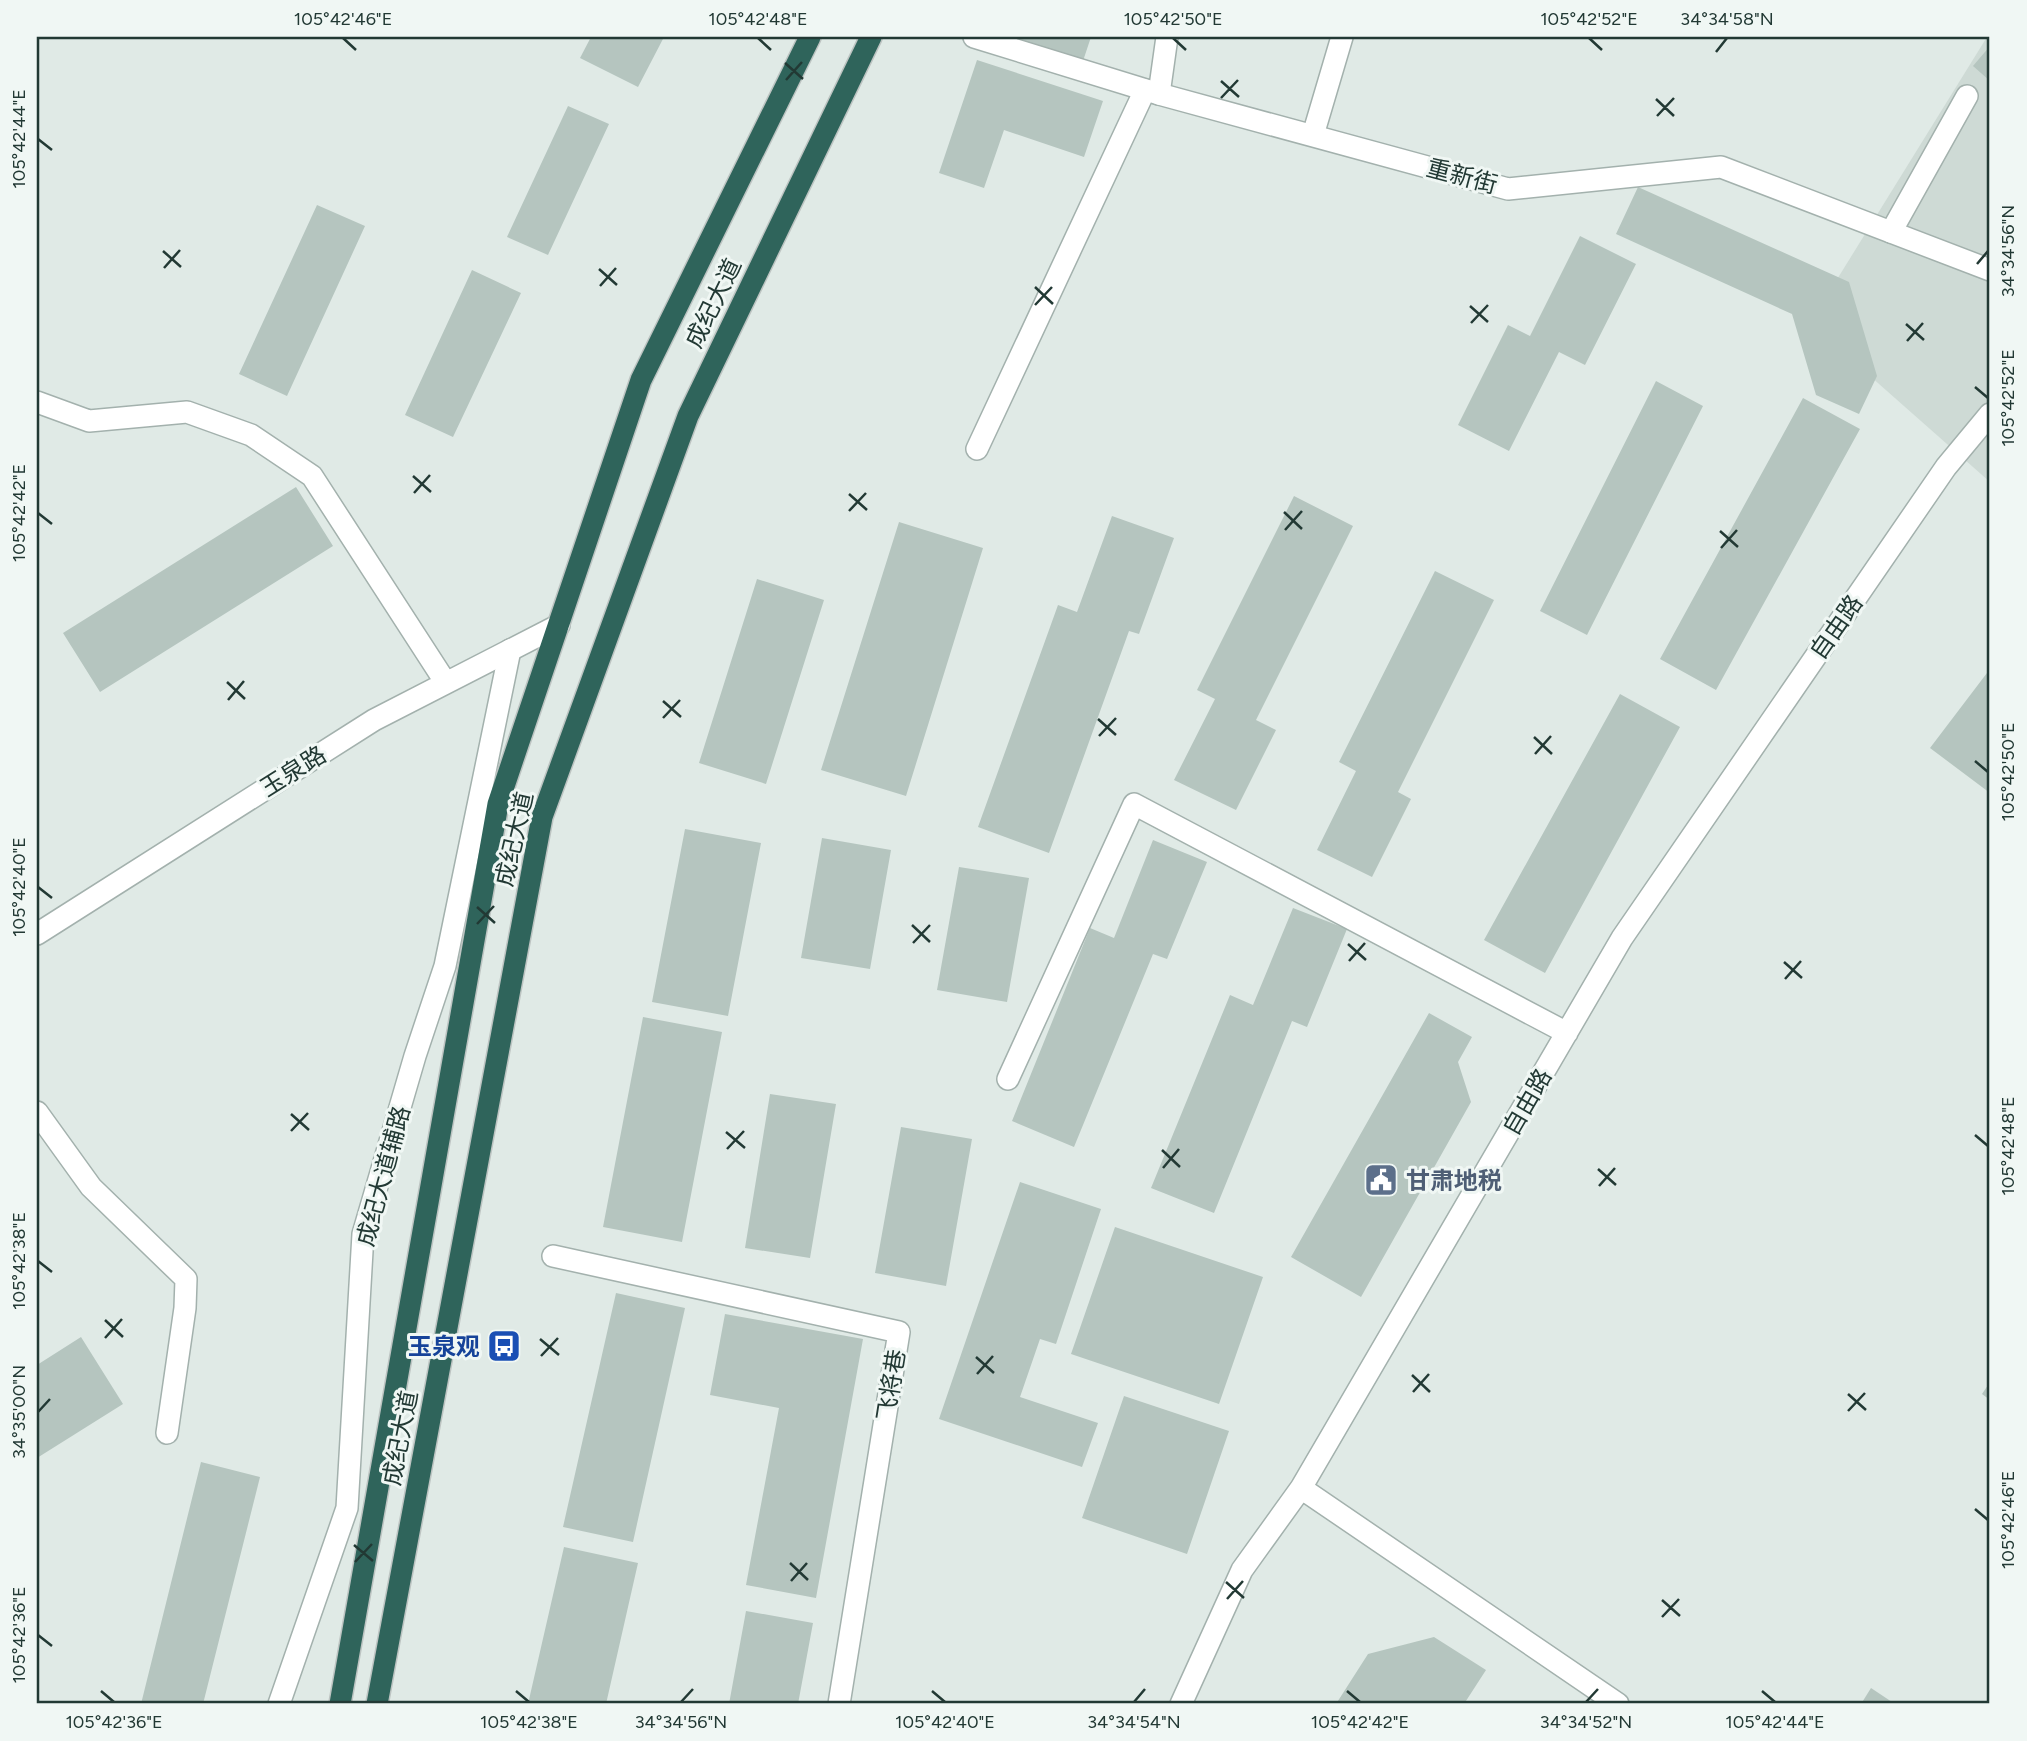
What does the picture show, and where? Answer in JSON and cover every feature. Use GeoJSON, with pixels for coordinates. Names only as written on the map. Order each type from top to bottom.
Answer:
{"type":"FeatureCollection","features":[{"type":"Feature","properties":{"kind":"highway","name":"成纪大道"},"geometry":{"type":"LineString","coordinates":[[340,1704],[498,804],[641,380],[810,37]]}},
{"type":"Feature","properties":{"kind":"highway","name":"成纪大道"},"geometry":{"type":"LineString","coordinates":[[377,1704],[542,817],[688,416],[871,37]]}},
{"type":"Feature","properties":{"kind":"street","name":"重新街"},"geometry":{"type":"LineString","coordinates":[[974,37],[1152,92],[1508,189],[1721,167],[1990,270]]}},
{"type":"Feature","properties":{"kind":"street"},"geometry":{"type":"LineString","coordinates":[[977,449],[1152,92],[1167,37]]}},
{"type":"Feature","properties":{"kind":"street"},"geometry":{"type":"LineString","coordinates":[[1313,135],[1342,37]]}},
{"type":"Feature","properties":{"kind":"street"},"geometry":{"type":"LineString","coordinates":[[1891,232],[1967,96]]}},
{"type":"Feature","properties":{"kind":"street"},"geometry":{"type":"LineString","coordinates":[[37,402],[89,421],[187,412],[251,435],[312,476],[446,683]]}},
{"type":"Feature","properties":{"kind":"street","name":"自由路"},"geometry":{"type":"LineString","coordinates":[[1181,1704],[1242,1570],[1301,1488],[1630,926],[1946,467],[1990,414]]}},
{"type":"Feature","properties":{"kind":"street","name":"玉泉路"},"geometry":{"type":"LineString","coordinates":[[37,934],[374,720],[559,625]]}},
{"type":"Feature","properties":{"kind":"street","name":"成纪大道辅路"},"geometry":{"type":"LineString","coordinates":[[279,1704],[347,1508],[363,1234],[445,967],[510,650]]}},
{"type":"Feature","properties":{"kind":"street"},"geometry":{"type":"LineString","coordinates":[[1008,1079],[1134,804],[1567,1033]]}},
{"type":"Feature","properties":{"kind":"street"},"geometry":{"type":"LineString","coordinates":[[37,1112],[91,1187],[186,1279],[185,1308],[167,1433]]}},
{"type":"Feature","properties":{"kind":"street","name":"飞将巷"},"geometry":{"type":"LineString","coordinates":[[553,1256],[899,1332],[839,1704]]}},
{"type":"Feature","properties":{"kind":"street"},"geometry":{"type":"LineString","coordinates":[[1301,1488],[1618,1704]]}},
{"type":"Feature","properties":{"kind":"shaded area"},"geometry":{"type":"Polygon","coordinates":[[[1987,37],[1990,37],[1990,482],[1810,323],[1987,37]]]}},
{"type":"Feature","properties":{"kind":"building"},"geometry":{"type":"Polygon","coordinates":[[[591,37],[664,37],[638,87],[580,58],[591,37]]]}},
{"type":"Feature","properties":{"kind":"building"},"geometry":{"type":"Polygon","coordinates":[[[1009,37],[1091,37],[1083,61],[1009,37]]]}},
{"type":"Feature","properties":{"kind":"building"},"geometry":{"type":"Polygon","coordinates":[[[1990,46],[1990,81],[1973,66],[1990,46]]]}},
{"type":"Feature","properties":{"kind":"building"},"geometry":{"type":"Polygon","coordinates":[[[977,60],[1103,101],[1084,157],[1004,130],[984,188],[939,173],[977,60]]]}},
{"type":"Feature","properties":{"kind":"building"},"geometry":{"type":"Polygon","coordinates":[[[568,106],[609,124],[548,255],[507,237],[568,106]]]}},
{"type":"Feature","properties":{"kind":"building"},"geometry":{"type":"Polygon","coordinates":[[[1638,187],[1849,282],[1877,376],[1859,414],[1816,395],[1792,314],[1616,234],[1638,187]]]}},
{"type":"Feature","properties":{"kind":"building"},"geometry":{"type":"Polygon","coordinates":[[[317,205],[365,226],[287,396],[239,374],[317,205]]]}},
{"type":"Feature","properties":{"kind":"building"},"geometry":{"type":"Polygon","coordinates":[[[1580,236],[1636,264],[1585,365],[1559,352],[1509,451],[1458,425],[1508,325],[1530,336],[1580,236]]]}},
{"type":"Feature","properties":{"kind":"building"},"geometry":{"type":"Polygon","coordinates":[[[472,270],[521,293],[453,437],[405,415],[472,270]]]}},
{"type":"Feature","properties":{"kind":"building"},"geometry":{"type":"Polygon","coordinates":[[[1656,381],[1703,406],[1587,635],[1540,611],[1656,381]]]}},
{"type":"Feature","properties":{"kind":"building"},"geometry":{"type":"Polygon","coordinates":[[[1803,398],[1860,429],[1716,690],[1660,659],[1803,398]]]}},
{"type":"Feature","properties":{"kind":"building"},"geometry":{"type":"Polygon","coordinates":[[[296,487],[333,546],[100,692],[63,633],[296,487]]]}},
{"type":"Feature","properties":{"kind":"building"},"geometry":{"type":"Polygon","coordinates":[[[1294,496],[1353,526],[1256,720],[1276,730],[1236,810],[1174,780],[1215,699],[1197,690],[1294,496]]]}},
{"type":"Feature","properties":{"kind":"building"},"geometry":{"type":"Polygon","coordinates":[[[1112,516],[1174,538],[1139,634],[1129,631],[1049,853],[978,827],[1058,605],[1077,612],[1112,516]]]}},
{"type":"Feature","properties":{"kind":"building"},"geometry":{"type":"Polygon","coordinates":[[[899,522],[983,548],[906,796],[821,770],[899,522]]]}},
{"type":"Feature","properties":{"kind":"building"},"geometry":{"type":"Polygon","coordinates":[[[1435,571],[1494,600],[1398,792],[1411,799],[1372,877],[1317,850],[1356,771],[1339,762],[1435,571]]]}},
{"type":"Feature","properties":{"kind":"building"},"geometry":{"type":"Polygon","coordinates":[[[757,579],[824,600],[766,784],[699,763],[757,579]]]}},
{"type":"Feature","properties":{"kind":"building"},"geometry":{"type":"Polygon","coordinates":[[[1990,669],[1990,793],[1930,748],[1990,669]]]}},
{"type":"Feature","properties":{"kind":"building"},"geometry":{"type":"Polygon","coordinates":[[[1620,694],[1680,727],[1545,973],[1484,940],[1620,694]]]}},
{"type":"Feature","properties":{"kind":"building"},"geometry":{"type":"Polygon","coordinates":[[[685,829],[761,843],[728,1016],[652,1002],[685,829]]]}},
{"type":"Feature","properties":{"kind":"building"},"geometry":{"type":"Polygon","coordinates":[[[822,838],[891,850],[870,969],[801,958],[822,838]]]}},
{"type":"Feature","properties":{"kind":"building"},"geometry":{"type":"Polygon","coordinates":[[[1153,840],[1207,862],[1167,959],[1153,954],[1074,1147],[1012,1121],[1090,928],[1114,938],[1153,840]]]}},
{"type":"Feature","properties":{"kind":"building"},"geometry":{"type":"Polygon","coordinates":[[[959,867],[1029,878],[1007,1002],[937,990],[959,867]]]}},
{"type":"Feature","properties":{"kind":"building"},"geometry":{"type":"Polygon","coordinates":[[[1293,908],[1347,929],[1307,1027],[1292,1021],[1214,1213],[1151,1188],[1230,995],[1253,1005],[1293,908]]]}},
{"type":"Feature","properties":{"kind":"building","name":"甘肃地税"},"geometry":{"type":"Polygon","coordinates":[[[1429,1013],[1472,1037],[1458,1062],[1471,1102],[1361,1297],[1291,1257],[1429,1013]]]}},
{"type":"Feature","properties":{"kind":"building"},"geometry":{"type":"Polygon","coordinates":[[[643,1017],[722,1032],[682,1242],[603,1227],[643,1017]]]}},
{"type":"Feature","properties":{"kind":"building"},"geometry":{"type":"Polygon","coordinates":[[[770,1094],[836,1104],[810,1258],[745,1248],[770,1094]]]}},
{"type":"Feature","properties":{"kind":"building"},"geometry":{"type":"Polygon","coordinates":[[[901,1127],[972,1139],[946,1286],[875,1273],[901,1127]]]}},
{"type":"Feature","properties":{"kind":"building"},"geometry":{"type":"Polygon","coordinates":[[[1020,1182],[1101,1209],[1056,1344],[1040,1339],[1020,1397],[1098,1423],[1082,1467],[939,1419],[1020,1182]]]}},
{"type":"Feature","properties":{"kind":"building"},"geometry":{"type":"Polygon","coordinates":[[[1115,1227],[1263,1277],[1219,1404],[1071,1354],[1115,1227]]]}},
{"type":"Feature","properties":{"kind":"building"},"geometry":{"type":"Polygon","coordinates":[[[616,1293],[685,1308],[633,1542],[563,1527],[616,1293]]]}},
{"type":"Feature","properties":{"kind":"building"},"geometry":{"type":"Polygon","coordinates":[[[725,1314],[863,1339],[816,1598],[746,1585],[779,1408],[710,1395],[725,1314]]]}},
{"type":"Feature","properties":{"kind":"building"},"geometry":{"type":"Polygon","coordinates":[[[81,1337],[123,1404],[37,1458],[37,1365],[81,1337]]]}},
{"type":"Feature","properties":{"kind":"building"},"geometry":{"type":"Polygon","coordinates":[[[1990,1382],[1990,1400],[1982,1394],[1990,1382]]]}},
{"type":"Feature","properties":{"kind":"building"},"geometry":{"type":"Polygon","coordinates":[[[1124,1396],[1229,1431],[1187,1554],[1082,1518],[1124,1396]]]}},
{"type":"Feature","properties":{"kind":"building"},"geometry":{"type":"Polygon","coordinates":[[[201,1462],[260,1477],[203,1704],[141,1704],[201,1462]]]}},
{"type":"Feature","properties":{"kind":"building"},"geometry":{"type":"Polygon","coordinates":[[[564,1547],[638,1563],[606,1704],[528,1704],[564,1547]]]}},
{"type":"Feature","properties":{"kind":"building"},"geometry":{"type":"Polygon","coordinates":[[[746,1611],[813,1623],[798,1704],[729,1704],[746,1611]]]}},
{"type":"Feature","properties":{"kind":"building"},"geometry":{"type":"Polygon","coordinates":[[[1434,1637],[1486,1670],[1464,1704],[1336,1704],[1368,1654],[1434,1637]]]}},
{"type":"Feature","properties":{"kind":"building"},"geometry":{"type":"Polygon","coordinates":[[[1871,1688],[1895,1704],[1861,1704],[1871,1688]]]}},
{"type":"Feature","properties":{"kind":"place","name":"甘肃地税"},"geometry":{"type":"Point","coordinates":[1381,1180]}},
{"type":"Feature","properties":{"kind":"place","name":"玉泉观"},"geometry":{"type":"Point","coordinates":[504,1346]}}]}
